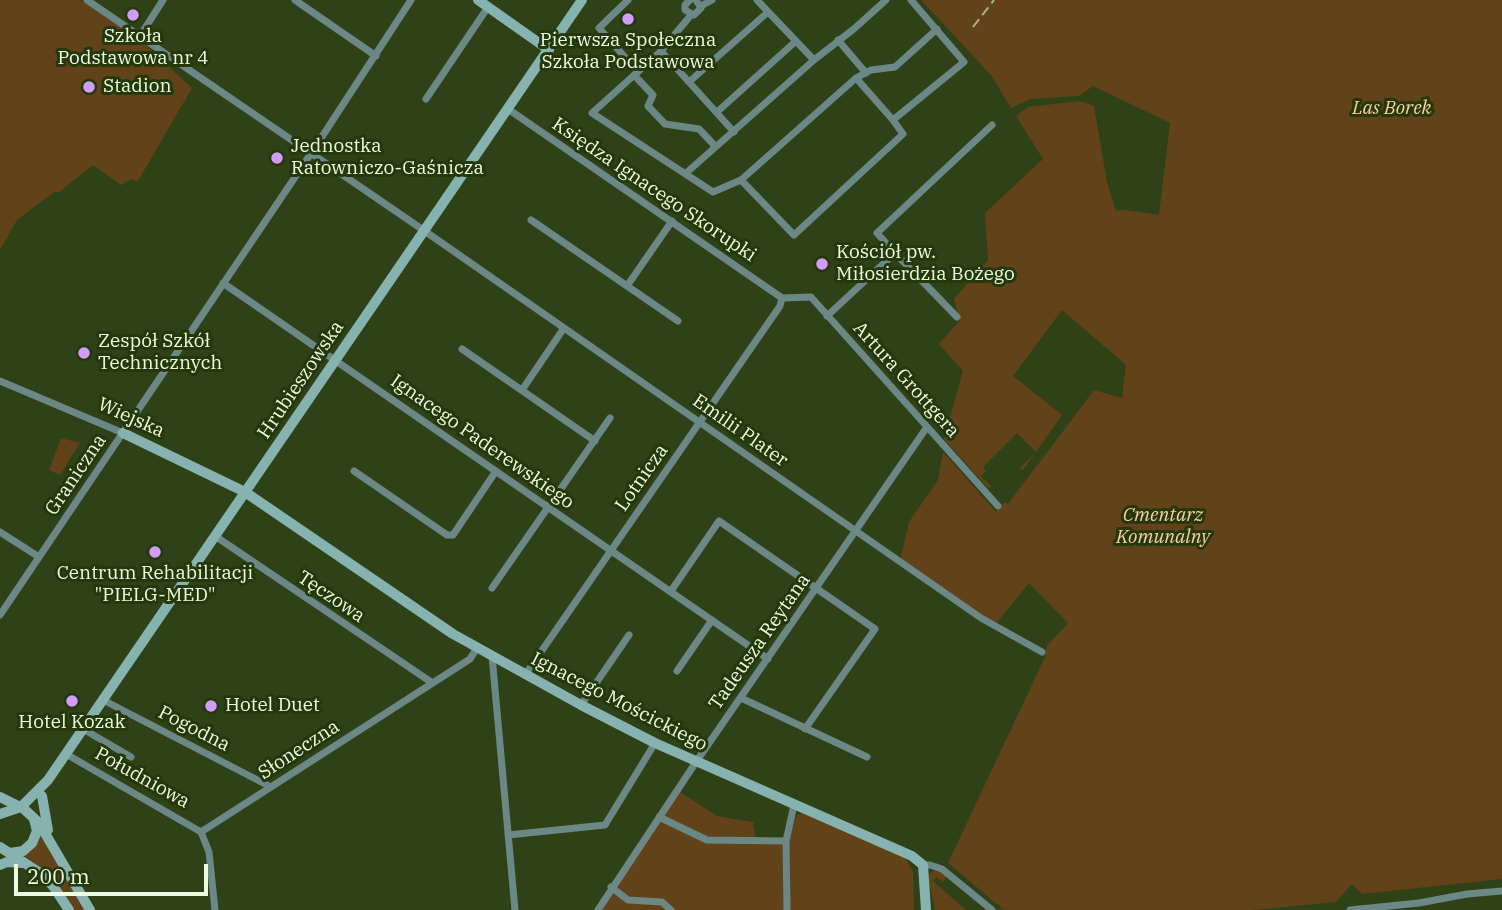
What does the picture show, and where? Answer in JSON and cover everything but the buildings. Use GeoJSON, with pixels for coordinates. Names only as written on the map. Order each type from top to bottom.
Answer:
{"type":"FeatureCollection","features":[{"type":"Feature","properties":{"kind":"main road","name":"Hrubieszowska"},"geometry":{"type":"LineString","coordinates":[[46,782],[582,0]]}},
{"type":"Feature","properties":{"kind":"main road"},"geometry":{"type":"LineString","coordinates":[[485,3],[549,50]]}},
{"type":"Feature","properties":{"kind":"main road","name":"Wiejska"},"geometry":{"type":"LineString","coordinates":[[123,433],[245,492]]}},
{"type":"Feature","properties":{"kind":"main road","name":"Ignacego Mościckiego"},"geometry":{"type":"LineString","coordinates":[[245,492],[453,634],[525,675],[654,743],[912,856],[923,865]]}},
{"type":"Feature","properties":{"kind":"main road"},"geometry":{"type":"LineString","coordinates":[[4,853],[21,851],[32,843],[37,831],[34,818],[46,782]]}},
{"type":"Feature","properties":{"kind":"main road"},"geometry":{"type":"LineString","coordinates":[[4,799],[27,794],[46,782]]}},
{"type":"Feature","properties":{"kind":"main road"},"geometry":{"type":"LineString","coordinates":[[0,814],[21,807],[46,782]]}},
{"type":"Feature","properties":{"kind":"main road"},"geometry":{"type":"LineString","coordinates":[[42,796],[49,838]]}},
{"type":"Feature","properties":{"kind":"main road"},"geometry":{"type":"LineString","coordinates":[[4,799],[21,807],[34,818],[49,838],[90,910]]}},
{"type":"Feature","properties":{"kind":"main road"},"geometry":{"type":"LineString","coordinates":[[4,853],[28,863],[53,886],[69,910]]}},
{"type":"Feature","properties":{"kind":"main road"},"geometry":{"type":"LineString","coordinates":[[0,865],[7,862],[28,863]]}},
{"type":"Feature","properties":{"kind":"main road"},"geometry":{"type":"LineString","coordinates":[[923,865],[926,909]]}},
{"type":"Feature","properties":{"kind":"street","name":"Emilii Plater"},"geometry":{"type":"LineString","coordinates":[[87,0],[424,230],[981,618],[1042,652]]}},
{"type":"Feature","properties":{"kind":"street"},"geometry":{"type":"LineString","coordinates":[[140,36],[163,0]]}},
{"type":"Feature","properties":{"kind":"street"},"geometry":{"type":"LineString","coordinates":[[295,0],[376,55]]}},
{"type":"Feature","properties":{"kind":"street","name":"Graniczna"},"geometry":{"type":"LineString","coordinates":[[0,615],[411,0]]}},
{"type":"Feature","properties":{"kind":"street"},"geometry":{"type":"LineString","coordinates":[[628,0],[599,28],[653,96],[648,106],[664,124],[699,129],[715,146]]}},
{"type":"Feature","properties":{"kind":"street"},"geometry":{"type":"LineString","coordinates":[[712,0],[698,3],[698,13],[691,15],[661,51],[592,113],[713,192],[741,180],[856,78],[895,67],[937,29]]}},
{"type":"Feature","properties":{"kind":"street"},"geometry":{"type":"LineString","coordinates":[[758,0],[814,60]]}},
{"type":"Feature","properties":{"kind":"street"},"geometry":{"type":"LineString","coordinates":[[685,174],[886,0]]}},
{"type":"Feature","properties":{"kind":"street"},"geometry":{"type":"LineString","coordinates":[[893,120],[964,62],[911,0]]}},
{"type":"Feature","properties":{"kind":"street"},"geometry":{"type":"LineString","coordinates":[[687,1],[685,10],[691,15]]}},
{"type":"Feature","properties":{"kind":"street"},"geometry":{"type":"LineString","coordinates":[[426,99],[485,3]]}},
{"type":"Feature","properties":{"kind":"street"},"geometry":{"type":"LineString","coordinates":[[689,82],[768,12]]}},
{"type":"Feature","properties":{"kind":"street"},"geometry":{"type":"LineString","coordinates":[[838,40],[866,73]]}},
{"type":"Feature","properties":{"kind":"street"},"geometry":{"type":"LineString","coordinates":[[717,113],[796,41]]}},
{"type":"Feature","properties":{"kind":"street"},"geometry":{"type":"LineString","coordinates":[[661,51],[734,132]]}},
{"type":"Feature","properties":{"kind":"street"},"geometry":{"type":"LineString","coordinates":[[741,180],[794,235],[902,134],[856,78]]}},
{"type":"Feature","properties":{"kind":"street","name":"Księdza Ignacego Skorupki"},"geometry":{"type":"LineString","coordinates":[[508,108],[782,298]]}},
{"type":"Feature","properties":{"kind":"street"},"geometry":{"type":"LineString","coordinates":[[957,317],[877,233],[992,125]]}},
{"type":"Feature","properties":{"kind":"street"},"geometry":{"type":"LineString","coordinates":[[531,220],[678,321]]}},
{"type":"Feature","properties":{"kind":"street"},"geometry":{"type":"LineString","coordinates":[[627,286],[672,221]]}},
{"type":"Feature","properties":{"kind":"street"},"geometry":{"type":"LineString","coordinates":[[827,316],[895,253]]}},
{"type":"Feature","properties":{"kind":"street","name":"Ignacego Paderewskiego"},"geometry":{"type":"LineString","coordinates":[[223,283],[768,659]]}},
{"type":"Feature","properties":{"kind":"street","name":"Artura Grottgera"},"geometry":{"type":"LineString","coordinates":[[782,298],[811,297],[998,506]]}},
{"type":"Feature","properties":{"kind":"street","name":"Lotnicza"},"geometry":{"type":"LineString","coordinates":[[525,675],[780,306],[782,298]]}},
{"type":"Feature","properties":{"kind":"street"},"geometry":{"type":"LineString","coordinates":[[522,390],[564,328]]}},
{"type":"Feature","properties":{"kind":"street"},"geometry":{"type":"LineString","coordinates":[[462,349],[595,442]]}},
{"type":"Feature","properties":{"kind":"street","name":"Wiejska"},"geometry":{"type":"LineString","coordinates":[[0,381],[123,433]]}},
{"type":"Feature","properties":{"kind":"street"},"geometry":{"type":"LineString","coordinates":[[492,588],[610,418]]}},
{"type":"Feature","properties":{"kind":"street","name":"Tadeusza Reytana"},"geometry":{"type":"LineString","coordinates":[[598,910],[696,762],[927,427]]}},
{"type":"Feature","properties":{"kind":"street"},"geometry":{"type":"LineString","coordinates":[[354,471],[447,536],[453,535],[496,471]]}},
{"type":"Feature","properties":{"kind":"street"},"geometry":{"type":"LineString","coordinates":[[671,591],[719,521],[875,629],[804,729]]}},
{"type":"Feature","properties":{"kind":"street"},"geometry":{"type":"LineString","coordinates":[[0,532],[39,557]]}},
{"type":"Feature","properties":{"kind":"street","name":"Tęczowa"},"geometry":{"type":"LineString","coordinates":[[215,536],[431,682]]}},
{"type":"Feature","properties":{"kind":"street"},"geometry":{"type":"LineString","coordinates":[[677,671],[712,620]]}},
{"type":"Feature","properties":{"kind":"street"},"geometry":{"type":"LineString","coordinates":[[581,705],[629,635]]}},
{"type":"Feature","properties":{"kind":"street","name":"Słoneczna"},"geometry":{"type":"LineString","coordinates":[[201,832],[470,659],[477,648]]}},
{"type":"Feature","properties":{"kind":"street"},"geometry":{"type":"LineString","coordinates":[[492,656],[515,910]]}},
{"type":"Feature","properties":{"kind":"street"},"geometry":{"type":"LineString","coordinates":[[741,698],[867,757]]}},
{"type":"Feature","properties":{"kind":"street","name":"Pogodna"},"geometry":{"type":"LineString","coordinates":[[103,699],[271,787]]}},
{"type":"Feature","properties":{"kind":"street"},"geometry":{"type":"LineString","coordinates":[[83,729],[131,757]]}},
{"type":"Feature","properties":{"kind":"street"},"geometry":{"type":"LineString","coordinates":[[508,835],[606,825],[654,743]]}},
{"type":"Feature","properties":{"kind":"street","name":"Południowa"},"geometry":{"type":"LineString","coordinates":[[66,754],[201,832]]}},
{"type":"Feature","properties":{"kind":"street"},"geometry":{"type":"LineString","coordinates":[[787,910],[786,841],[794,805]]}},
{"type":"Feature","properties":{"kind":"street"},"geometry":{"type":"LineString","coordinates":[[659,817],[707,840],[786,841]]}},
{"type":"Feature","properties":{"kind":"street"},"geometry":{"type":"LineString","coordinates":[[201,832],[209,852],[215,910]]}},
{"type":"Feature","properties":{"kind":"street","name":"Ignacego Mościckiego"},"geometry":{"type":"LineString","coordinates":[[923,865],[942,869],[992,910]]}},
{"type":"Feature","properties":{"kind":"street"},"geometry":{"type":"LineString","coordinates":[[611,887],[628,900],[663,902],[671,910]]}},
{"type":"Feature","properties":{"kind":"street"},"geometry":{"type":"LineString","coordinates":[[1350,910],[1502,891]]}},
{"type":"Feature","properties":{"kind":"green space"},"geometry":{"type":"Polygon","coordinates":[[[0,0],[80,0],[139,39],[192,88],[138,181],[131,179],[121,185],[93,165],[17,220],[0,250],[0,0]]]}},
{"type":"Feature","properties":{"kind":"green space"},"geometry":{"type":"Polygon","coordinates":[[[921,0],[1502,0],[1502,879],[1362,894],[1352,884],[1336,902],[1253,910],[1004,910],[948,863],[1045,657],[1047,646],[1068,623],[1029,583],[994,626],[900,561],[909,522],[938,480],[943,452],[996,512],[1005,502],[1008,504],[1094,390],[1122,398],[1126,365],[1062,310],[1013,376],[1062,415],[1036,452],[1017,433],[983,467],[986,471],[981,476],[992,487],[988,488],[944,439],[963,371],[939,344],[960,320],[954,299],[988,260],[985,213],[1043,159],[1016,116],[1028,107],[1079,101],[1094,106],[1107,182],[1116,211],[1159,215],[1170,123],[1093,86],[1079,96],[1031,99],[1011,108],[991,75],[921,0]]]}},
{"type":"Feature","properties":{"kind":"green space"},"geometry":{"type":"Polygon","coordinates":[[[61,438],[80,443],[60,475],[49,470],[61,438]]]}},
{"type":"Feature","properties":{"kind":"green space"},"geometry":{"type":"Polygon","coordinates":[[[1035,453],[1023,470],[1020,468],[1035,453]]]}},
{"type":"Feature","properties":{"kind":"green space"},"geometry":{"type":"Polygon","coordinates":[[[677,790],[717,816],[753,822],[756,841],[786,841],[797,815],[802,813],[905,857],[913,872],[914,910],[598,910],[677,790]]]}},
{"type":"Feature","properties":{"kind":"green space"},"geometry":{"type":"Polygon","coordinates":[[[40,831],[85,910],[74,910],[56,882],[22,854],[40,831]]]}},
{"type":"Feature","properties":{"kind":"green space"},"geometry":{"type":"Polygon","coordinates":[[[935,870],[947,876],[943,882],[936,877],[933,881],[966,910],[935,910],[928,879],[930,873],[935,870]]]}},
{"type":"Feature","properties":{"kind":"railway"},"geometry":{"type":"LineString","coordinates":[[973,27],[994,0]]}},
{"type":"Feature","properties":{"kind":"place","name":"Szkoła Podstawowa nr 4"},"geometry":{"type":"Point","coordinates":[133,15]}},
{"type":"Feature","properties":{"kind":"place","name":"Pierwsza Społeczna Szkoła Podstawowa"},"geometry":{"type":"Point","coordinates":[628,19]}},
{"type":"Feature","properties":{"kind":"place","name":"Stadion"},"geometry":{"type":"Point","coordinates":[89,87]}},
{"type":"Feature","properties":{"kind":"place","name":"Jednostka Ratowniczo-Gaśnicza"},"geometry":{"type":"Point","coordinates":[277,158]}},
{"type":"Feature","properties":{"kind":"place","name":"Kościół pw. Miłosierdzia Bożego"},"geometry":{"type":"Point","coordinates":[822,264]}},
{"type":"Feature","properties":{"kind":"place","name":"Zespół Szkół Technicznych"},"geometry":{"type":"Point","coordinates":[84,353]}},
{"type":"Feature","properties":{"kind":"place","name":"Centrum Rehabilitacji \"PIELG-MED\""},"geometry":{"type":"Point","coordinates":[155,552]}},
{"type":"Feature","properties":{"kind":"place","name":"Hotel Kozak"},"geometry":{"type":"Point","coordinates":[72,701]}},
{"type":"Feature","properties":{"kind":"place","name":"Hotel Duet"},"geometry":{"type":"Point","coordinates":[211,706]}},
{"type":"Feature","properties":{"kind":"park label","name":"Las Borek"},"geometry":{"type":"Point","coordinates":[1392,109]}},
{"type":"Feature","properties":{"kind":"park label","name":"Cmentarz Komunalny"},"geometry":{"type":"Point","coordinates":[1163,527]}}]}
